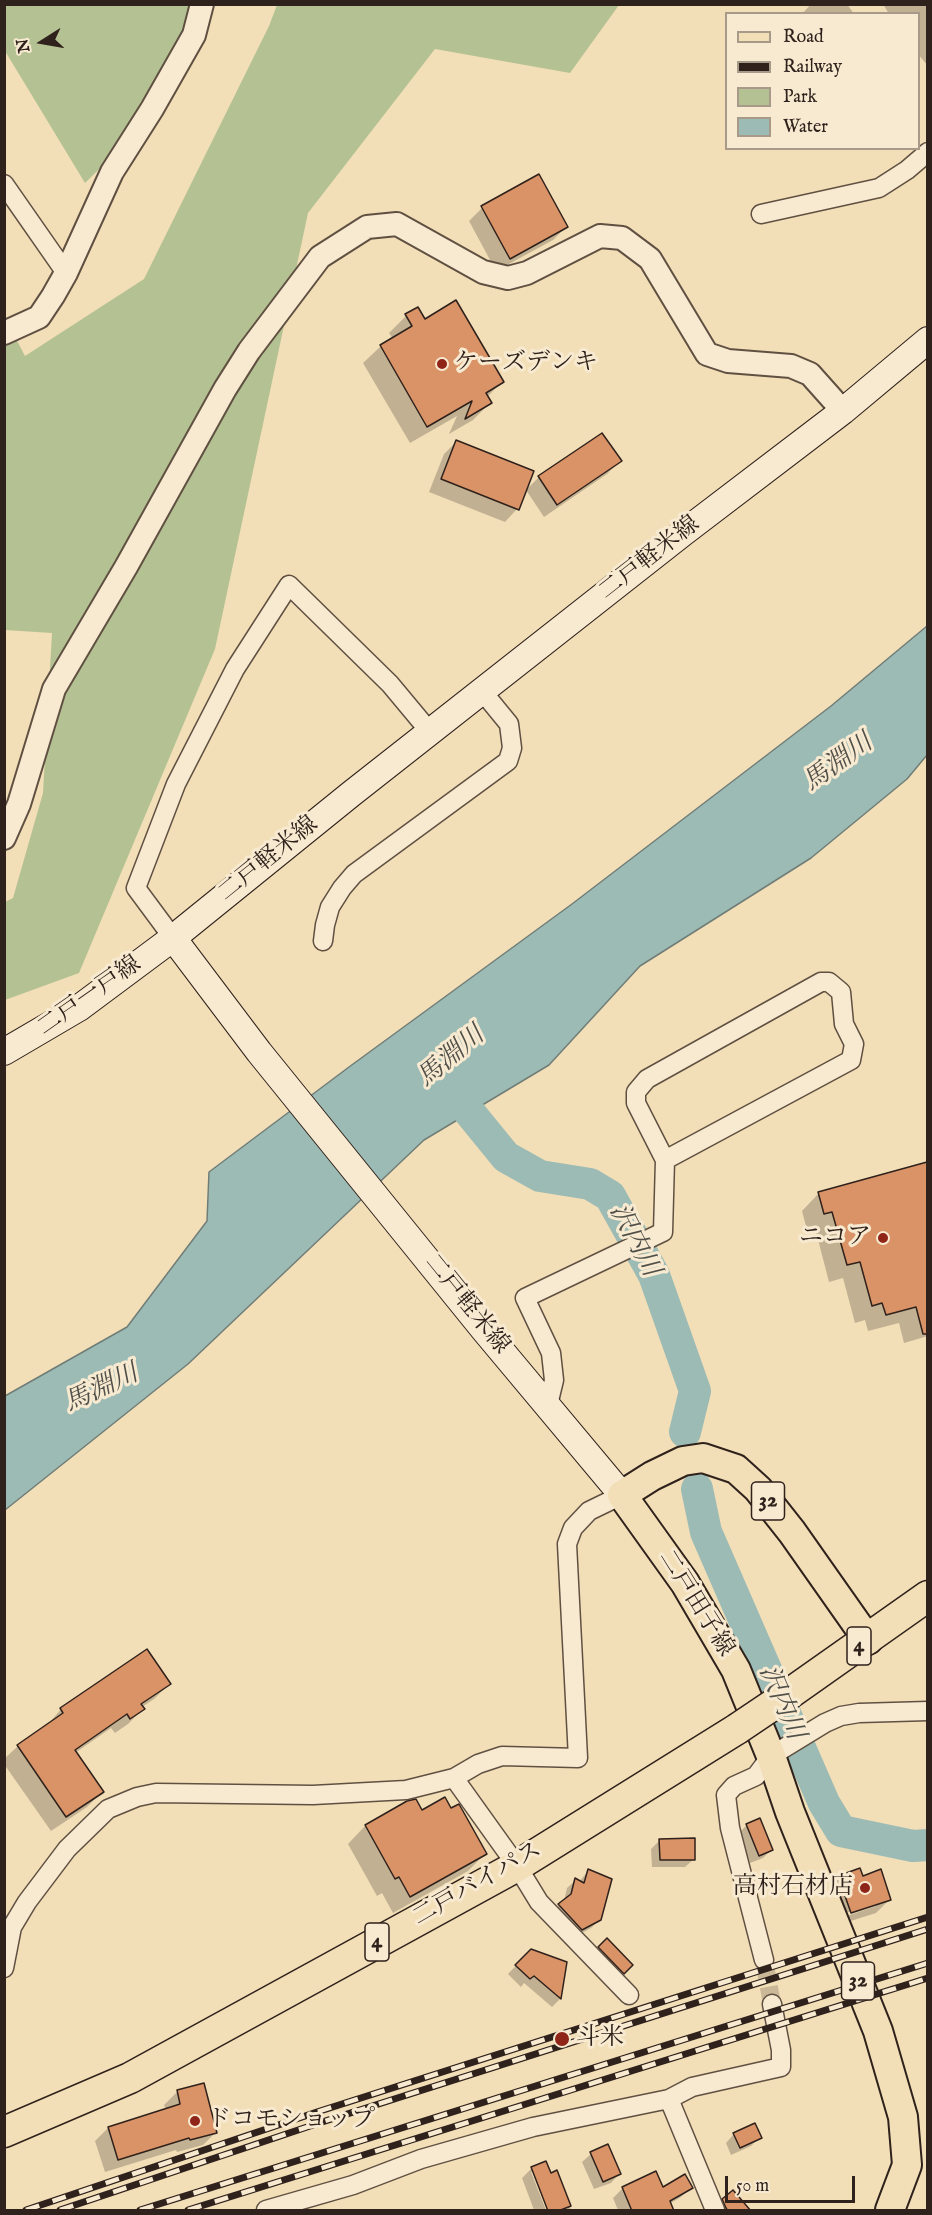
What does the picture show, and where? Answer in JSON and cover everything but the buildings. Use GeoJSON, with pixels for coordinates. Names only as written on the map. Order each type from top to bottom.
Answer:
{"type":"FeatureCollection","features":[{"type":"Feature","properties":{"kind":"highway","name":"二戸バイパス"},"geometry":{"type":"LineString","coordinates":[[4,2132],[130,2078],[517,1866],[789,1695],[927,1596]]}},
{"type":"Feature","properties":{"kind":"main road","name":"二戸軽米線"},"geometry":{"type":"LineString","coordinates":[[622,1495],[484,1330],[259,1052],[173,938],[682,533],[843,411],[927,340]]}},
{"type":"Feature","properties":{"kind":"main road","name":"二戸一戸線"},"geometry":{"type":"LineString","coordinates":[[4,1052],[79,1008],[173,938]]}},
{"type":"Feature","properties":{"kind":"main road","name":"32"},"geometry":{"type":"LineString","coordinates":[[622,1495],[652,1476],[683,1461],[703,1458],[736,1469],[758,1489],[792,1532],[868,1640]]}},
{"type":"Feature","properties":{"kind":"main road","name":"二戸田子線"},"geometry":{"type":"LineString","coordinates":[[622,1495],[685,1583],[736,1670],[878,2031],[903,2117],[907,2165],[890,2211]]}},
{"type":"Feature","properties":{"kind":"street"},"geometry":{"type":"LineString","coordinates":[[4,333],[39,317],[66,273],[112,172],[152,109],[194,35],[202,4]]}},
{"type":"Feature","properties":{"kind":"street"},"geometry":{"type":"LineString","coordinates":[[761,214],[879,188],[907,170],[927,152]]}},
{"type":"Feature","properties":{"kind":"street"},"geometry":{"type":"LineString","coordinates":[[4,184],[66,273]]}},
{"type":"Feature","properties":{"kind":"street"},"geometry":{"type":"LineString","coordinates":[[4,838],[19,804],[54,689],[126,567],[225,389],[249,351],[320,257],[367,227],[397,224],[483,272],[508,278],[527,273],[600,236],[622,238],[650,259],[707,354],[728,361],[791,366],[810,374],[843,411]]}},
{"type":"Feature","properties":{"kind":"street"},"geometry":{"type":"LineString","coordinates":[[173,938],[135,888],[176,784],[235,669],[289,585],[390,684],[430,732]]}},
{"type":"Feature","properties":{"kind":"street"},"geometry":{"type":"LineString","coordinates":[[323,941],[330,907],[354,874],[508,761],[512,748],[509,724],[482,691]]}},
{"type":"Feature","properties":{"kind":"street"},"geometry":{"type":"LineString","coordinates":[[548,1406],[554,1380],[551,1353],[525,1298],[663,1232],[665,1160],[636,1103],[636,1092],[647,1079],[821,982],[829,982],[841,992],[844,1024],[854,1044],[851,1060],[665,1160]]}},
{"type":"Feature","properties":{"kind":"street"},"geometry":{"type":"LineString","coordinates":[[4,1968],[12,1927],[27,1902],[67,1849],[108,1809],[137,1797],[156,1793],[313,1796],[406,1790],[454,1778],[478,1764],[502,1756],[578,1758],[567,1544],[573,1528],[589,1511],[622,1495]]}},
{"type":"Feature","properties":{"kind":"street"},"geometry":{"type":"LineString","coordinates":[[764,1960],[729,1828],[726,1795],[734,1786],[756,1776],[771,1756],[825,1723],[841,1716],[927,1710]]}},
{"type":"Feature","properties":{"kind":"street"},"geometry":{"type":"LineString","coordinates":[[454,1778],[517,1866],[539,1902],[629,1995]]}},
{"type":"Feature","properties":{"kind":"street"},"geometry":{"type":"LineString","coordinates":[[266,2211],[353,2186],[421,2159],[533,2127],[669,2099],[692,2087],[781,2067],[781,2050],[772,2004]]}},
{"type":"Feature","properties":{"kind":"street"},"geometry":{"type":"LineString","coordinates":[[669,2099],[716,2211]]}},
{"type":"Feature","properties":{"kind":"green space"},"geometry":{"type":"Polygon","coordinates":[[[5,5],[197,5],[153,116],[85,183],[5,51],[5,5]]]}},
{"type":"Feature","properties":{"kind":"green space"},"geometry":{"type":"Polygon","coordinates":[[[277,5],[619,5],[570,73],[435,49],[308,213],[215,649],[79,973],[5,1000],[5,902],[13,898],[43,793],[52,633],[5,630],[4,316],[25,356],[144,279],[269,26],[277,5]]]}},
{"type":"Feature","properties":{"kind":"water","name":"馬淵川"},"geometry":{"type":"Polygon","coordinates":[[[927,626],[927,755],[907,779],[811,858],[640,966],[549,1065],[424,1140],[188,1364],[5,1510],[5,1396],[127,1327],[207,1221],[209,1172],[572,904],[831,706],[927,626]]]}},
{"type":"Feature","properties":{"kind":"waterway","name":"沢内川"},"geometry":{"type":"LineString","coordinates":[[444,1081],[506,1157],[540,1176],[590,1184],[610,1196],[654,1275],[695,1391],[685,1432]]}},
{"type":"Feature","properties":{"kind":"waterway","name":"沢内川"},"geometry":{"type":"LineString","coordinates":[[697,1489],[706,1532],[824,1803],[841,1831],[913,1846],[928,1845]]}},
{"type":"Feature","properties":{"kind":"tunnel"},"geometry":{"type":"LineString","coordinates":[[764,1960],[772,2004]]}},
{"type":"Feature","properties":{"kind":"railway"},"geometry":{"type":"LineString","coordinates":[[26,2210],[317,2112],[928,1917]]}},
{"type":"Feature","properties":{"kind":"railway"},"geometry":{"type":"LineString","coordinates":[[60,2210],[319,2123],[928,1929]]}},
{"type":"Feature","properties":{"kind":"railway"},"geometry":{"type":"LineString","coordinates":[[140,2210],[928,1963]]}},
{"type":"Feature","properties":{"kind":"railway"},"geometry":{"type":"LineString","coordinates":[[188,2210],[928,1978]]}},
{"type":"Feature","properties":{"kind":"place","name":"ケーズデンキ"},"geometry":{"type":"Point","coordinates":[442,364]}},
{"type":"Feature","properties":{"kind":"place","name":"ニコア"},"geometry":{"type":"Point","coordinates":[883,1238]}},
{"type":"Feature","properties":{"kind":"place","name":"高村石材店"},"geometry":{"type":"Point","coordinates":[865,1888]}},
{"type":"Feature","properties":{"kind":"place","name":"斗米"},"geometry":{"type":"Point","coordinates":[562,2039]}},
{"type":"Feature","properties":{"kind":"place","name":"ドコモショップ"},"geometry":{"type":"Point","coordinates":[195,2121]}}]}
